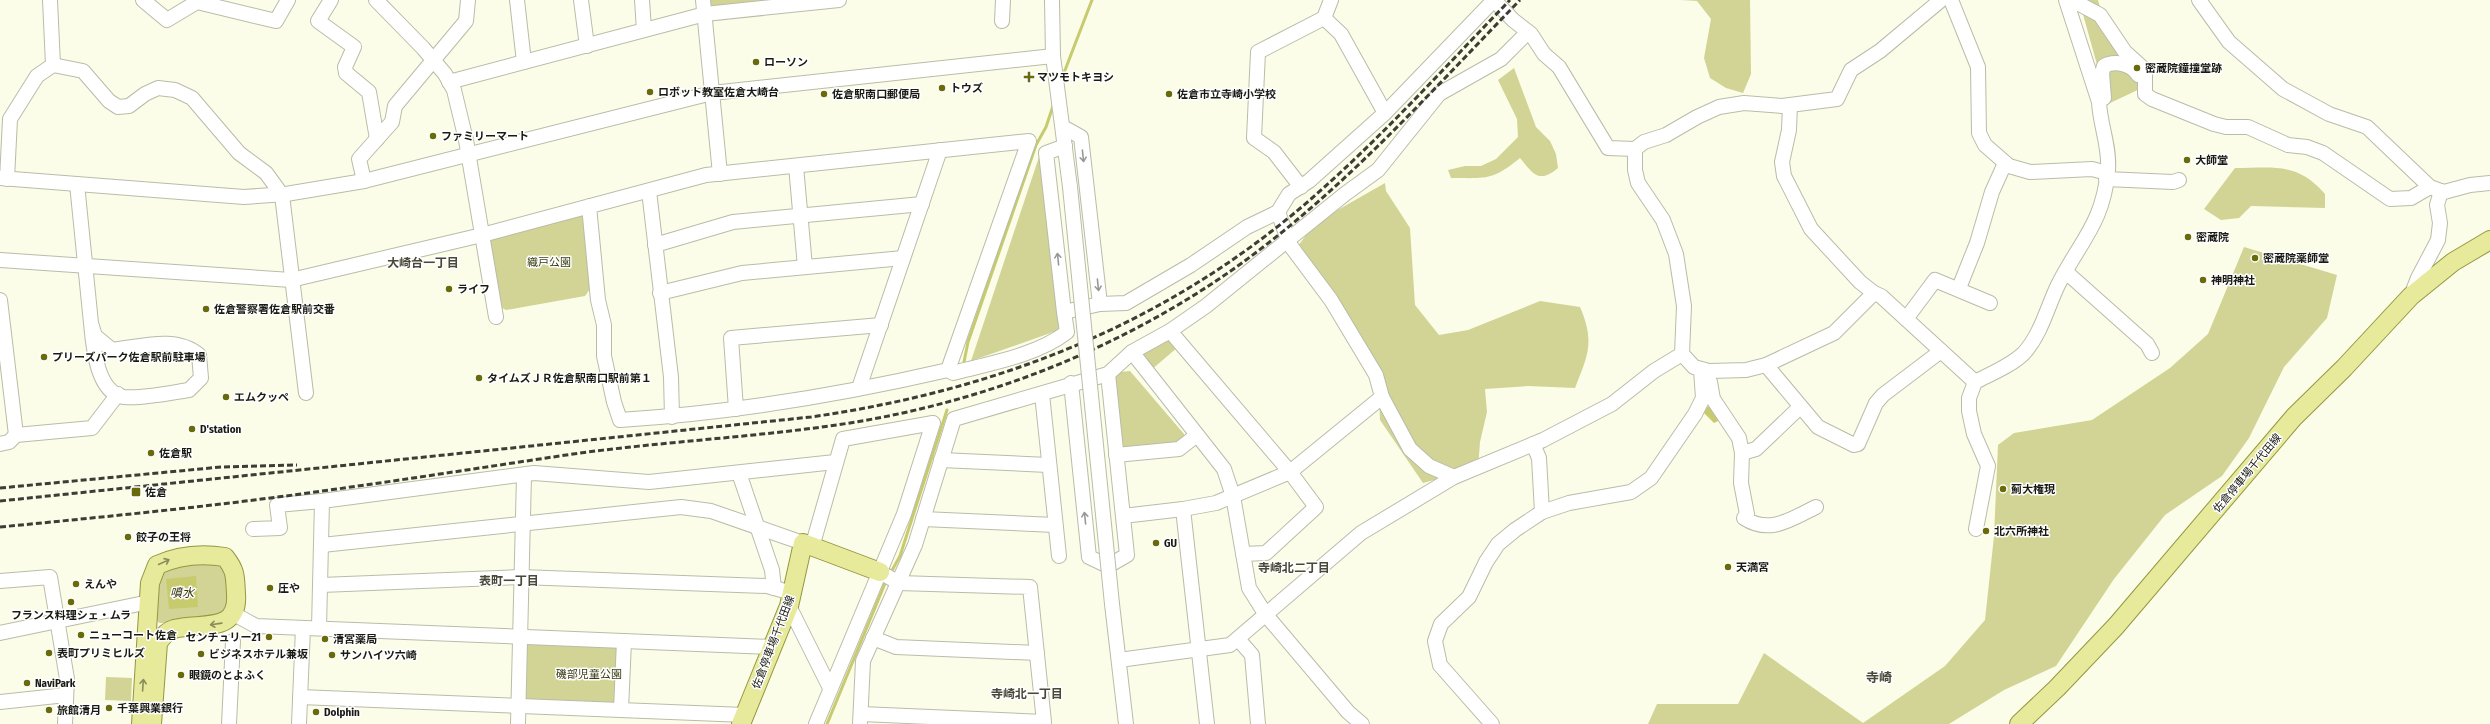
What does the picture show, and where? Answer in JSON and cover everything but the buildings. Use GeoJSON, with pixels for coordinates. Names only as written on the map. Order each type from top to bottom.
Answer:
{"type":"FeatureCollection","features":[{"type":"Feature","properties":{"kind":"main road","name":"佐倉停車場千代田線"},"geometry":{"type":"LineString","coordinates":[[2019,724],[2057,688],[2116,626],[2294,417],[2344,368],[2411,296],[2453,262],[2490,240]]}},
{"type":"Feature","properties":{"kind":"main road","name":"佐倉停車場千代田線"},"geometry":{"type":"LineString","coordinates":[[743,719],[791,600],[808,545]]}},
{"type":"Feature","properties":{"kind":"main road"},"geometry":{"type":"LineString","coordinates":[[808,545],[880,572]]}},
{"type":"Feature","properties":{"kind":"main road"},"geometry":{"type":"LineString","coordinates":[[141,724],[150,583],[157,565],[174,557],[208,554],[224,557],[235,570],[237,604],[234,614],[224,622],[173,629],[166,633],[158,643],[152,724]]}},
{"type":"Feature","properties":{"kind":"street"},"geometry":{"type":"LineString","coordinates":[[50,0],[53,65]]}},
{"type":"Feature","properties":{"kind":"street"},"geometry":{"type":"LineString","coordinates":[[143,0],[167,20],[197,2],[276,21],[287,1]]}},
{"type":"Feature","properties":{"kind":"street"},"geometry":{"type":"LineString","coordinates":[[331,0],[318,21],[354,48],[345,67],[346,73],[369,92],[377,139]]}},
{"type":"Feature","properties":{"kind":"street"},"geometry":{"type":"LineString","coordinates":[[376,0],[433,59],[449,82],[460,108],[496,317]]}},
{"type":"Feature","properties":{"kind":"street"},"geometry":{"type":"LineString","coordinates":[[364,181],[359,158],[392,122],[395,106],[466,21],[468,0]]}},
{"type":"Feature","properties":{"kind":"street"},"geometry":{"type":"LineString","coordinates":[[517,0],[524,62]]}},
{"type":"Feature","properties":{"kind":"street"},"geometry":{"type":"LineString","coordinates":[[581,0],[587,46]]}},
{"type":"Feature","properties":{"kind":"street"},"geometry":{"type":"LineString","coordinates":[[642,0],[644,30]]}},
{"type":"Feature","properties":{"kind":"street"},"geometry":{"type":"LineString","coordinates":[[703,0],[720,174]]}},
{"type":"Feature","properties":{"kind":"street"},"geometry":{"type":"LineString","coordinates":[[449,82],[705,14],[769,4],[839,0]]}},
{"type":"Feature","properties":{"kind":"street"},"geometry":{"type":"LineString","coordinates":[[1002,21],[1003,0]]}},
{"type":"Feature","properties":{"kind":"street"},"geometry":{"type":"LineString","coordinates":[[1052,0],[1052,56],[1070,187],[1108,566],[1126,724]]}},
{"type":"Feature","properties":{"kind":"street"},"geometry":{"type":"LineString","coordinates":[[1301,187],[1274,152],[1254,138],[1258,52],[1324,18],[1331,0]]}},
{"type":"Feature","properties":{"kind":"street"},"geometry":{"type":"LineString","coordinates":[[1064,312],[1100,304],[1126,303],[1191,265],[1247,227],[1278,212],[1290,194],[1301,187],[1385,113],[1494,0],[1528,32],[1544,54],[1559,67],[1608,148],[1635,149],[1644,142],[1666,135],[1697,116],[1719,107],[1744,103],[1790,105],[1837,99],[1851,70],[1880,51],[1941,0]]}},
{"type":"Feature","properties":{"kind":"street"},"geometry":{"type":"LineString","coordinates":[[1951,0],[1978,67],[1979,133],[1984,145],[2005,163],[2030,172],[2092,169],[2107,176],[2173,182],[2179,180]]}},
{"type":"Feature","properties":{"kind":"street"},"geometry":{"type":"LineString","coordinates":[[2066,0],[2099,102],[2100,117],[2104,128]]}},
{"type":"Feature","properties":{"kind":"street"},"geometry":{"type":"LineString","coordinates":[[2072,0],[2100,15],[2125,52],[2145,70],[2146,92]]}},
{"type":"Feature","properties":{"kind":"street"},"geometry":{"type":"LineString","coordinates":[[2199,0],[2229,42],[2283,88],[2329,114],[2367,126],[2436,189],[2444,192],[2470,185],[2490,183]]}},
{"type":"Feature","properties":{"kind":"street"},"geometry":{"type":"LineString","coordinates":[[1324,18],[1341,34],[1385,113]]}},
{"type":"Feature","properties":{"kind":"street"},"geometry":{"type":"LineString","coordinates":[[880,572],[899,583],[1030,587],[1044,722],[860,719],[863,661],[899,583],[923,519],[954,419],[1108,374],[1132,352],[1170,331],[1206,306],[1345,194],[1378,170],[1439,94],[1501,59],[1528,32]]}},
{"type":"Feature","properties":{"kind":"street"},"geometry":{"type":"LineString","coordinates":[[306,393],[291,280],[282,195],[266,173],[239,153],[192,98],[176,90],[158,88],[145,94],[129,106],[118,107],[109,101],[83,71],[53,65],[37,76],[5,119],[4,179],[244,197],[282,195],[327,189],[364,181],[712,93],[765,86],[1052,56]]}},
{"type":"Feature","properties":{"kind":"street"},"geometry":{"type":"LineString","coordinates":[[1976,529],[1988,466],[1974,434],[1969,411],[1969,398],[1974,382],[2003,367],[2024,353],[2039,330],[2066,272],[2100,213],[2107,176],[2102,73],[2104,66],[2110,63],[2122,64],[2131,67],[2138,73],[2146,92],[2145,94],[2152,99],[2214,124],[2226,127],[2248,127],[2288,145],[2308,147],[2323,153],[2390,200],[2411,198],[2436,189]]}},
{"type":"Feature","properties":{"kind":"street"},"geometry":{"type":"LineString","coordinates":[[1790,105],[1790,130],[1782,162],[1784,176],[1811,229],[1860,282],[1874,293],[1881,296],[1974,382]]}},
{"type":"Feature","properties":{"kind":"street"},"geometry":{"type":"LineString","coordinates":[[1063,128],[1081,138],[1100,304]]}},
{"type":"Feature","properties":{"kind":"street"},"geometry":{"type":"LineString","coordinates":[[0,260],[291,280],[482,235],[706,175],[1029,141],[948,370]]}},
{"type":"Feature","properties":{"kind":"street"},"geometry":{"type":"LineString","coordinates":[[589,206],[598,300],[604,325],[604,356],[614,402],[620,420],[672,417],[736,409],[859,388],[948,370],[953,373],[1016,356],[1060,338],[1067,332],[1046,153],[1065,146]]}},
{"type":"Feature","properties":{"kind":"street"},"geometry":{"type":"LineString","coordinates":[[1635,149],[1635,170],[1638,183],[1663,220],[1676,254],[1684,306],[1682,354],[1686,360],[1705,371],[1746,370],[1766,365],[1834,333],[1874,293]]}},
{"type":"Feature","properties":{"kind":"street"},"geometry":{"type":"LineString","coordinates":[[859,388],[940,150]]}},
{"type":"Feature","properties":{"kind":"street"},"geometry":{"type":"LineString","coordinates":[[1959,288],[1977,243],[1992,192],[2005,163]]}},
{"type":"Feature","properties":{"kind":"street"},"geometry":{"type":"LineString","coordinates":[[796,166],[805,267]]}},
{"type":"Feature","properties":{"kind":"street"},"geometry":{"type":"LineString","coordinates":[[77,184],[95,360],[110,391],[123,397],[189,390],[201,378],[199,355],[183,345],[168,343],[112,350],[95,336],[92,323]]}},
{"type":"Feature","properties":{"kind":"street"},"geometry":{"type":"LineString","coordinates":[[2411,296],[2418,278],[2438,240],[2440,223],[2436,189]]}},
{"type":"Feature","properties":{"kind":"street"},"geometry":{"type":"LineString","coordinates":[[649,191],[671,377],[672,417]]}},
{"type":"Feature","properties":{"kind":"street"},"geometry":{"type":"LineString","coordinates":[[655,245],[733,222],[922,204]]}},
{"type":"Feature","properties":{"kind":"street"},"geometry":{"type":"LineString","coordinates":[[1278,212],[1290,245],[1331,300],[1376,375],[1382,397],[1410,449],[1429,466],[1454,477]]}},
{"type":"Feature","properties":{"kind":"street"},"geometry":{"type":"LineString","coordinates":[[660,293],[742,273],[904,258]]}},
{"type":"Feature","properties":{"kind":"street"},"geometry":{"type":"LineString","coordinates":[[2066,272],[2147,344],[2152,353]]}},
{"type":"Feature","properties":{"kind":"street"},"geometry":{"type":"LineString","coordinates":[[1906,319],[1935,280],[1959,288],[1990,303]]}},
{"type":"Feature","properties":{"kind":"street"},"geometry":{"type":"LineString","coordinates":[[0,300],[2,338],[16,435]]}},
{"type":"Feature","properties":{"kind":"street"},"geometry":{"type":"LineString","coordinates":[[736,409],[731,338],[881,325]]}},
{"type":"Feature","properties":{"kind":"street"},"geometry":{"type":"LineString","coordinates":[[1170,331],[1290,472],[1316,507],[1266,553],[1243,554]]}},
{"type":"Feature","properties":{"kind":"street"},"geometry":{"type":"LineString","coordinates":[[1766,365],[1800,408],[1818,427],[1848,444],[1858,444],[1880,399],[1940,351]]}},
{"type":"Feature","properties":{"kind":"street"},"geometry":{"type":"LineString","coordinates":[[1132,352],[1224,469],[1233,496],[1249,588],[1266,615],[1354,722]]}},
{"type":"Feature","properties":{"kind":"street"},"geometry":{"type":"LineString","coordinates":[[1119,660],[1230,646],[1361,533],[1454,477],[1533,444],[1612,404],[1654,371],[1682,354]]}},
{"type":"Feature","properties":{"kind":"street"},"geometry":{"type":"LineString","coordinates":[[1705,371],[1713,399],[1739,438],[1742,453],[1741,483],[1747,514],[1744,518],[1754,525],[1774,526],[1816,507]]}},
{"type":"Feature","properties":{"kind":"street"},"geometry":{"type":"LineString","coordinates":[[1492,724],[1440,665],[1435,641],[1436,634],[1442,624],[1469,597],[1486,562],[1498,544],[1515,530],[1542,512],[1582,501],[1619,495],[1645,484],[1691,420],[1703,398],[1705,371]]}},
{"type":"Feature","properties":{"kind":"street"},"geometry":{"type":"LineString","coordinates":[[1108,374],[1127,555],[1108,566]]}},
{"type":"Feature","properties":{"kind":"street"},"geometry":{"type":"LineString","coordinates":[[1071,384],[1089,557],[1108,566]]}},
{"type":"Feature","properties":{"kind":"street"},"geometry":{"type":"LineString","coordinates":[[0,444],[9,442],[16,435],[92,428],[118,394]]}},
{"type":"Feature","properties":{"kind":"street"},"geometry":{"type":"LineString","coordinates":[[1042,394],[1048,465],[1059,556]]}},
{"type":"Feature","properties":{"kind":"street"},"geometry":{"type":"LineString","coordinates":[[1123,516],[1216,504],[1290,472],[1382,397]]}},
{"type":"Feature","properties":{"kind":"street"},"geometry":{"type":"LineString","coordinates":[[1742,453],[1756,449],[1800,408]]}},
{"type":"Feature","properties":{"kind":"street"},"geometry":{"type":"LineString","coordinates":[[322,545],[681,507],[711,511],[808,545],[843,439],[933,423],[904,514],[816,724]]}},
{"type":"Feature","properties":{"kind":"street"},"geometry":{"type":"LineString","coordinates":[[1116,455],[1179,449],[1197,435]]}},
{"type":"Feature","properties":{"kind":"street"},"geometry":{"type":"LineString","coordinates":[[1533,444],[1539,458],[1542,512]]}},
{"type":"Feature","properties":{"kind":"street"},"geometry":{"type":"LineString","coordinates":[[942,460],[1048,465]]}},
{"type":"Feature","properties":{"kind":"street"},"geometry":{"type":"LineString","coordinates":[[253,529],[280,528],[277,505],[322,501],[524,475],[556,474],[649,482],[835,462]]}},
{"type":"Feature","properties":{"kind":"street"},"geometry":{"type":"LineString","coordinates":[[739,473],[759,528],[772,570],[774,588]]}},
{"type":"Feature","properties":{"kind":"street"},"geometry":{"type":"LineString","coordinates":[[518,724],[524,475]]}},
{"type":"Feature","properties":{"kind":"street"},"geometry":{"type":"LineString","coordinates":[[319,628],[322,501]]}},
{"type":"Feature","properties":{"kind":"street"},"geometry":{"type":"LineString","coordinates":[[1183,509],[1207,724]]}},
{"type":"Feature","properties":{"kind":"street"},"geometry":{"type":"LineString","coordinates":[[923,519],[1055,525]]}},
{"type":"Feature","properties":{"kind":"street"},"geometry":{"type":"LineString","coordinates":[[0,581],[50,576],[59,621],[67,679],[65,724]]}},
{"type":"Feature","properties":{"kind":"street"},"geometry":{"type":"LineString","coordinates":[[321,585],[521,577],[774,588],[791,600],[830,688]]}},
{"type":"Feature","properties":{"kind":"street"},"geometry":{"type":"LineString","coordinates":[[0,633],[149,602]]}},
{"type":"Feature","properties":{"kind":"street"},"geometry":{"type":"LineString","coordinates":[[234,614],[256,626],[772,647]]}},
{"type":"Feature","properties":{"kind":"street"},"geometry":{"type":"LineString","coordinates":[[300,724],[303,628]]}},
{"type":"Feature","properties":{"kind":"street"},"geometry":{"type":"LineString","coordinates":[[873,638],[896,647],[1037,653]]}},
{"type":"Feature","properties":{"kind":"street"},"geometry":{"type":"LineString","coordinates":[[1238,639],[1252,655],[1258,724]]}},
{"type":"Feature","properties":{"kind":"street"},"geometry":{"type":"LineString","coordinates":[[621,710],[624,640]]}},
{"type":"Feature","properties":{"kind":"street"},"geometry":{"type":"LineString","coordinates":[[229,724],[233,641]]}},
{"type":"Feature","properties":{"kind":"street"},"geometry":{"type":"LineString","coordinates":[[0,702],[66,695]]}},
{"type":"Feature","properties":{"kind":"street"},"geometry":{"type":"LineString","coordinates":[[300,697],[621,710],[743,719]]}},
{"type":"Feature","properties":{"kind":"green space"},"geometry":{"type":"Polygon","coordinates":[[[710,0],[764,0],[761,3],[714,8],[711,5],[710,0]]]}},
{"type":"Feature","properties":{"kind":"green space"},"geometry":{"type":"Polygon","coordinates":[[[1681,0],[1750,0],[1751,74],[1743,93],[1726,88],[1710,78],[1704,58],[1711,19],[1697,1],[1681,0]]]}},
{"type":"Feature","properties":{"kind":"green space"},"geometry":{"type":"Polygon","coordinates":[[[2079,0],[2098,0],[2107,32],[2144,87],[2108,104],[2079,0]]]}},
{"type":"Feature","properties":{"kind":"green space"},"geometry":{"type":"Polygon","coordinates":[[[1514,68],[1536,127],[1550,141],[1556,154],[1558,168],[1546,175],[1537,175],[1529,169],[1520,158],[1502,171],[1488,177],[1451,178],[1448,170],[1465,166],[1481,166],[1496,159],[1518,137],[1517,119],[1498,80],[1514,68]]]}},
{"type":"Feature","properties":{"kind":"green space"},"geometry":{"type":"Polygon","coordinates":[[[1041,151],[1059,330],[971,361],[1041,151]]]}},
{"type":"Feature","properties":{"kind":"green space"},"geometry":{"type":"Polygon","coordinates":[[[2235,168],[2284,169],[2305,176],[2325,194],[2325,208],[2251,206],[2239,218],[2221,220],[2204,209],[2235,168]]]}},
{"type":"Feature","properties":{"kind":"green space"},"geometry":{"type":"Polygon","coordinates":[[[1385,183],[1386,191],[1410,228],[1415,305],[1439,335],[1468,330],[1540,301],[1580,307],[1585,319],[1587,330],[1588,348],[1575,388],[1528,386],[1485,389],[1487,412],[1480,442],[1478,468],[1423,483],[1380,420],[1378,373],[1347,341],[1329,297],[1298,246],[1315,223],[1385,183]]]}},
{"type":"Feature","properties":{"kind":"green space","name":"織戸公園"},"geometry":{"type":"Polygon","coordinates":[[[582,213],[587,220],[590,289],[585,296],[506,310],[498,306],[488,240],[582,213]]]}},
{"type":"Feature","properties":{"kind":"green space"},"geometry":{"type":"Polygon","coordinates":[[[2244,247],[2337,275],[2327,318],[2284,367],[2249,438],[2222,476],[2165,515],[2114,579],[2056,666],[2004,690],[1949,724],[1648,724],[1657,704],[1738,704],[1764,653],[1863,723],[1945,666],[1985,620],[1994,536],[1998,445],[2014,433],[2092,420],[2170,368],[2208,334],[2244,247]]]}},
{"type":"Feature","properties":{"kind":"green space"},"geometry":{"type":"Polygon","coordinates":[[[1167,336],[1178,347],[1151,370],[1140,353],[1167,336]]]}},
{"type":"Feature","properties":{"kind":"green space"},"geometry":{"type":"Polygon","coordinates":[[[1130,371],[1185,437],[1177,442],[1124,448],[1120,445],[1112,382],[1121,372],[1130,371]]]}},
{"type":"Feature","properties":{"kind":"green space"},"geometry":{"type":"Polygon","coordinates":[[[215,562],[225,573],[229,583],[228,608],[222,612],[205,618],[159,623],[154,616],[160,574],[172,565],[215,562]]]}},
{"type":"Feature","properties":{"kind":"green space","name":"磯部児童公園"},"geometry":{"type":"Polygon","coordinates":[[[528,643],[617,646],[616,704],[526,702],[522,698],[523,647],[528,643]]]}},
{"type":"Feature","properties":{"kind":"green space"},"geometry":{"type":"Polygon","coordinates":[[[106,677],[132,678],[131,701],[105,700],[106,677]]]}},
{"type":"Feature","properties":{"kind":"water"},"geometry":{"type":"Polygon","coordinates":[[[1711,406],[1718,415],[1718,421],[1714,423],[1703,412],[1704,408],[1711,406]]]}},
{"type":"Feature","properties":{"kind":"water","name":"噴水"},"geometry":{"type":"Polygon","coordinates":[[[196,576],[198,607],[169,609],[166,579],[196,576]]]}},
{"type":"Feature","properties":{"kind":"waterway"},"geometry":{"type":"LineString","coordinates":[[1062,78],[1092,0]]}},
{"type":"Feature","properties":{"kind":"waterway"},"geometry":{"type":"LineString","coordinates":[[964,362],[968,342],[1036,145],[1046,127],[1054,103]]}},
{"type":"Feature","properties":{"kind":"waterway"},"geometry":{"type":"LineString","coordinates":[[890,574],[900,556],[947,410]]}},
{"type":"Feature","properties":{"kind":"waterway"},"geometry":{"type":"LineString","coordinates":[[827,724],[886,581]]}},
{"type":"Feature","properties":{"kind":"railway"},"geometry":{"type":"LineString","coordinates":[[0,501],[811,417],[881,405],[948,389],[1014,369],[1078,345],[1139,316],[1199,282],[1256,243],[1311,199],[1363,151],[1510,0]]}},
{"type":"Feature","properties":{"kind":"railway"},"geometry":{"type":"LineString","coordinates":[[0,527],[231,503],[375,484],[573,454],[785,432],[856,422],[944,403],[1030,376],[1072,359],[1152,320],[1191,297],[1282,233],[1324,197],[1404,120],[1520,0]]}},
{"type":"Feature","properties":{"kind":"railway"},"geometry":{"type":"LineString","coordinates":[[0,488],[221,467],[297,465]]}},
{"type":"Feature","properties":{"kind":"place","name":"ローソン"},"geometry":{"type":"Point","coordinates":[756,62]}},
{"type":"Feature","properties":{"kind":"place","name":"密蔵院鐘撞堂跡"},"geometry":{"type":"Point","coordinates":[2137,68]}},
{"type":"Feature","properties":{"kind":"place","name":"マツモトキヨシ"},"geometry":{"type":"Point","coordinates":[1029,77]}},
{"type":"Feature","properties":{"kind":"place","name":"トウズ"},"geometry":{"type":"Point","coordinates":[942,88]}},
{"type":"Feature","properties":{"kind":"place","name":"ロボット教室佐倉大崎台"},"geometry":{"type":"Point","coordinates":[650,92]}},
{"type":"Feature","properties":{"kind":"place","name":"佐倉駅南口郵便局"},"geometry":{"type":"Point","coordinates":[824,94]}},
{"type":"Feature","properties":{"kind":"place","name":"佐倉市立寺崎小学校"},"geometry":{"type":"Point","coordinates":[1169,94]}},
{"type":"Feature","properties":{"kind":"place","name":"ファミリーマート"},"geometry":{"type":"Point","coordinates":[433,136]}},
{"type":"Feature","properties":{"kind":"place","name":"大師堂"},"geometry":{"type":"Point","coordinates":[2187,160]}},
{"type":"Feature","properties":{"kind":"place","name":"密蔵院"},"geometry":{"type":"Point","coordinates":[2188,237]}},
{"type":"Feature","properties":{"kind":"place","name":"密蔵院薬師堂"},"geometry":{"type":"Point","coordinates":[2255,258]}},
{"type":"Feature","properties":{"kind":"place","name":"神明神社"},"geometry":{"type":"Point","coordinates":[2203,280]}},
{"type":"Feature","properties":{"kind":"place","name":"ライフ"},"geometry":{"type":"Point","coordinates":[449,289]}},
{"type":"Feature","properties":{"kind":"place","name":"佐倉警察署佐倉駅前交番"},"geometry":{"type":"Point","coordinates":[206,309]}},
{"type":"Feature","properties":{"kind":"place","name":"プリーズパーク佐倉駅前駐車場"},"geometry":{"type":"Point","coordinates":[44,357]}},
{"type":"Feature","properties":{"kind":"place","name":"タイムズＪＲ佐倉駅南口駅前第１"},"geometry":{"type":"Point","coordinates":[479,378]}},
{"type":"Feature","properties":{"kind":"place","name":"エムクッペ"},"geometry":{"type":"Point","coordinates":[226,397]}},
{"type":"Feature","properties":{"kind":"place","name":"D'station"},"geometry":{"type":"Point","coordinates":[192,429]}},
{"type":"Feature","properties":{"kind":"place","name":"佐倉駅"},"geometry":{"type":"Point","coordinates":[151,453]}},
{"type":"Feature","properties":{"kind":"place","name":"薊大権現"},"geometry":{"type":"Point","coordinates":[2003,489]}},
{"type":"Feature","properties":{"kind":"place","name":"佐倉"},"geometry":{"type":"Point","coordinates":[136,492]}},
{"type":"Feature","properties":{"kind":"place","name":"北六所神社"},"geometry":{"type":"Point","coordinates":[1986,531]}},
{"type":"Feature","properties":{"kind":"place","name":"餃子の王将"},"geometry":{"type":"Point","coordinates":[128,537]}},
{"type":"Feature","properties":{"kind":"place","name":"GU"},"geometry":{"type":"Point","coordinates":[1156,543]}},
{"type":"Feature","properties":{"kind":"place","name":"天満宮"},"geometry":{"type":"Point","coordinates":[1728,567]}},
{"type":"Feature","properties":{"kind":"place","name":"えんや"},"geometry":{"type":"Point","coordinates":[76,584]}},
{"type":"Feature","properties":{"kind":"place","name":"圧や"},"geometry":{"type":"Point","coordinates":[270,588]}},
{"type":"Feature","properties":{"kind":"place","name":"フランス料理シェ・ムラ"},"geometry":{"type":"Point","coordinates":[71,602]}},
{"type":"Feature","properties":{"kind":"place","name":"ニューコート佐倉"},"geometry":{"type":"Point","coordinates":[81,635]}},
{"type":"Feature","properties":{"kind":"place","name":"センチュリー21"},"geometry":{"type":"Point","coordinates":[269,637]}},
{"type":"Feature","properties":{"kind":"place","name":"清宮薬局"},"geometry":{"type":"Point","coordinates":[325,639]}},
{"type":"Feature","properties":{"kind":"place","name":"表町プリミヒルズ"},"geometry":{"type":"Point","coordinates":[49,653]}},
{"type":"Feature","properties":{"kind":"place","name":"ビジネスホテル兼坂"},"geometry":{"type":"Point","coordinates":[201,654]}},
{"type":"Feature","properties":{"kind":"place","name":"サンハイツ六崎"},"geometry":{"type":"Point","coordinates":[332,655]}},
{"type":"Feature","properties":{"kind":"place","name":"眼鏡のとよふく"},"geometry":{"type":"Point","coordinates":[181,675]}},
{"type":"Feature","properties":{"kind":"place","name":"NaviPark"},"geometry":{"type":"Point","coordinates":[27,683]}},
{"type":"Feature","properties":{"kind":"place","name":"千葉興業銀行"},"geometry":{"type":"Point","coordinates":[109,708]}},
{"type":"Feature","properties":{"kind":"place","name":"旅館清月"},"geometry":{"type":"Point","coordinates":[49,710]}},
{"type":"Feature","properties":{"kind":"place","name":"Dolphin"},"geometry":{"type":"Point","coordinates":[316,712]}},
{"type":"Feature","properties":{"kind":"district","name":"大崎台一丁目"},"geometry":{"type":"Point","coordinates":[423,263]}},
{"type":"Feature","properties":{"kind":"district","name":"寺崎北二丁目"},"geometry":{"type":"Point","coordinates":[1294,568]}},
{"type":"Feature","properties":{"kind":"district","name":"表町一丁目"},"geometry":{"type":"Point","coordinates":[509,581]}},
{"type":"Feature","properties":{"kind":"district","name":"寺崎"},"geometry":{"type":"Point","coordinates":[1879,677]}},
{"type":"Feature","properties":{"kind":"district","name":"寺崎北一丁目"},"geometry":{"type":"Point","coordinates":[1027,694]}}]}
